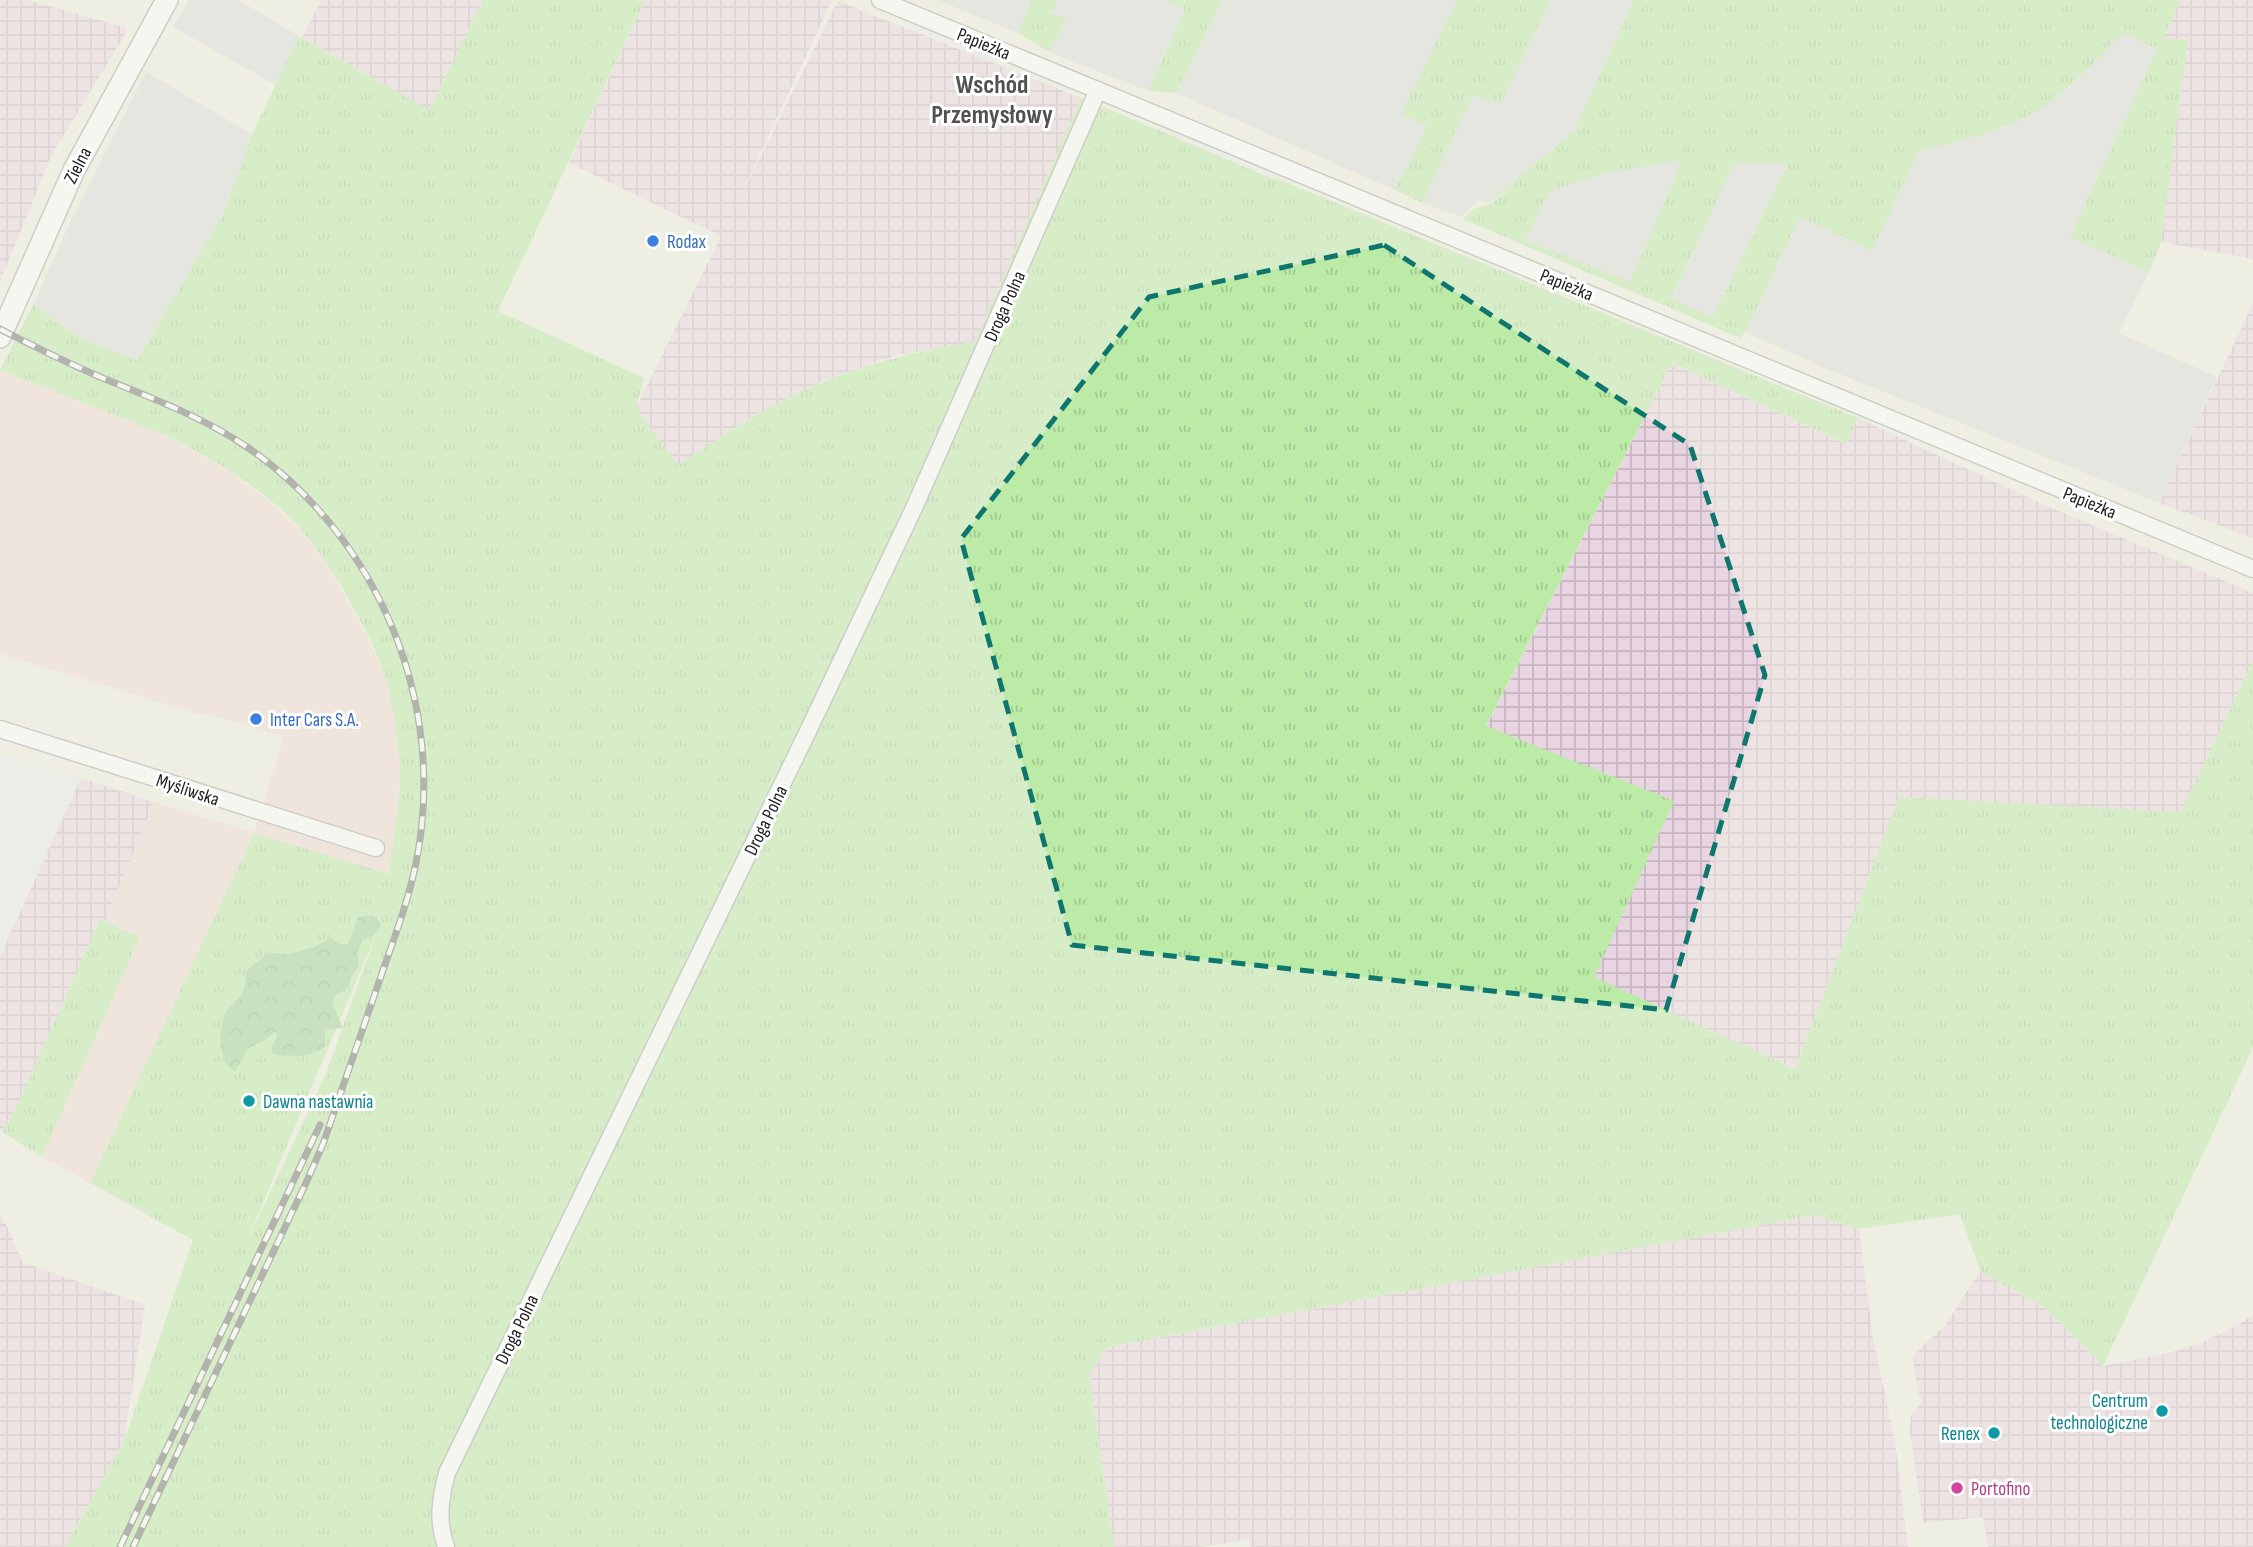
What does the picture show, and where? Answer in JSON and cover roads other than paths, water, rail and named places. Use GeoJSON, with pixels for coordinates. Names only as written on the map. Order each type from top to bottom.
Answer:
{"type":"FeatureCollection","features":[{"type":"Feature","properties":{"kind":"street","name":"Zielna"},"geometry":{"type":"LineString","coordinates":[[0,337],[74,170],[167,0]]}},
{"type":"Feature","properties":{"kind":"street","name":"Papieżka"},"geometry":{"type":"LineString","coordinates":[[880,0],[2253,569]]}},
{"type":"Feature","properties":{"kind":"street","name":"Droga Polna"},"geometry":{"type":"LineString","coordinates":[[446,1547],[439,1520],[441,1494],[447,1473],[914,508],[1098,90]]}},
{"type":"Feature","properties":{"kind":"street","name":"Myśliwska"},"geometry":{"type":"LineString","coordinates":[[0,729],[376,848]]}},
{"type":"Feature","properties":{"kind":"railway"},"geometry":{"type":"LineString","coordinates":[[0,329],[75,366],[212,426],[247,447],[294,485],[334,528],[367,577],[393,630],[412,686],[422,745],[423,804],[413,878],[323,1144],[133,1547]]}},
{"type":"Feature","properties":{"kind":"railway"},"geometry":{"type":"LineString","coordinates":[[120,1547],[320,1125]]}},
{"type":"Feature","properties":{"kind":"place","name":"Rodax"},"geometry":{"type":"Point","coordinates":[653,241]}},
{"type":"Feature","properties":{"kind":"place","name":"Inter Cars S.A."},"geometry":{"type":"Point","coordinates":[256,719]}},
{"type":"Feature","properties":{"kind":"place","name":"Dawna nastawnia"},"geometry":{"type":"Point","coordinates":[249,1101]}},
{"type":"Feature","properties":{"kind":"place","name":"Centrum technologiczne"},"geometry":{"type":"Point","coordinates":[2162,1411]}},
{"type":"Feature","properties":{"kind":"place","name":"Renex"},"geometry":{"type":"Point","coordinates":[1994,1433]}},
{"type":"Feature","properties":{"kind":"place","name":"Portofino"},"geometry":{"type":"Point","coordinates":[1957,1488]}},
{"type":"Feature","properties":{"kind":"district","name":"Wschód Przemysłowy"},"geometry":{"type":"Point","coordinates":[992,99]}}]}
